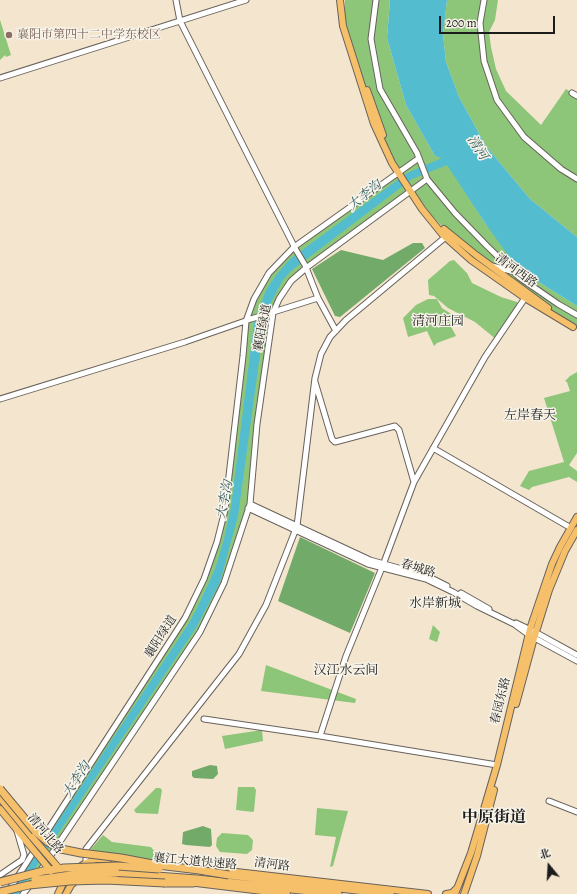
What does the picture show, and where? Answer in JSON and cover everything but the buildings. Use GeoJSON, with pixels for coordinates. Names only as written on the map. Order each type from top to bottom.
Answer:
{"type":"FeatureCollection","features":[{"type":"Feature","properties":{"kind":"highway"},"geometry":{"type":"LineString","coordinates":[[0,789],[35,831],[48,842],[61,849],[80,854],[229,875]]}},
{"type":"Feature","properties":{"kind":"highway","name":"襄江大道快速路"},"geometry":{"type":"LineString","coordinates":[[0,882],[43,871],[88,866],[118,866],[229,875],[390,894]]}},
{"type":"Feature","properties":{"kind":"highway","name":"襄江大道快速路"},"geometry":{"type":"LineString","coordinates":[[0,891],[28,881],[52,877],[78,874],[116,873],[197,879],[338,894]]}},
{"type":"Feature","properties":{"kind":"highway"},"geometry":{"type":"LineString","coordinates":[[0,891],[29,885],[70,881],[106,880],[193,883]]}},
{"type":"Feature","properties":{"kind":"main road"},"geometry":{"type":"LineString","coordinates":[[340,0],[343,26],[374,124],[400,173],[411,189],[447,235],[471,260],[525,298],[575,328]]}},
{"type":"Feature","properties":{"kind":"main road"},"geometry":{"type":"LineString","coordinates":[[344,0],[346,25],[377,121],[400,173]]}},
{"type":"Feature","properties":{"kind":"main road","name":"清河西路"},"geometry":{"type":"LineString","coordinates":[[447,235],[575,328]]}},
{"type":"Feature","properties":{"kind":"main road","name":"春园东路"},"geometry":{"type":"LineString","coordinates":[[455,894],[471,853],[498,765],[532,633],[552,564],[560,547],[574,529],[577,517]]}},
{"type":"Feature","properties":{"kind":"main road","name":"春园东路"},"geometry":{"type":"LineString","coordinates":[[464,894],[477,856],[532,633]]}},
{"type":"Feature","properties":{"kind":"main road","name":"清河北路"},"geometry":{"type":"LineString","coordinates":[[0,798],[57,866],[76,881]]}},
{"type":"Feature","properties":{"kind":"main road","name":"清河北路"},"geometry":{"type":"LineString","coordinates":[[0,809],[51,871],[63,882],[67,891]]}},
{"type":"Feature","properties":{"kind":"main road","name":"清河路"},"geometry":{"type":"LineString","coordinates":[[58,894],[63,882],[68,876],[86,863],[110,858],[428,894]]}},
{"type":"Feature","properties":{"kind":"main road"},"geometry":{"type":"LineString","coordinates":[[67,891],[73,883],[84,876],[100,872],[287,894]]}},
{"type":"Feature","properties":{"kind":"main road"},"geometry":{"type":"LineString","coordinates":[[446,894],[452,893],[459,885]]}},
{"type":"Feature","properties":{"kind":"main road"},"geometry":{"type":"LineString","coordinates":[[466,887],[469,894]]}},
{"type":"Feature","properties":{"kind":"street"},"geometry":{"type":"LineString","coordinates":[[176,0],[180,21],[294,247],[306,267],[318,298],[336,331]]}},
{"type":"Feature","properties":{"kind":"street"},"geometry":{"type":"LineString","coordinates":[[0,78],[246,0]]}},
{"type":"Feature","properties":{"kind":"street"},"geometry":{"type":"LineString","coordinates":[[376,0],[371,39],[380,89],[419,159],[427,177],[456,213],[512,271],[558,304],[577,315]]}},
{"type":"Feature","properties":{"kind":"street"},"geometry":{"type":"LineString","coordinates":[[484,0],[480,23],[484,60],[498,100],[524,137],[561,169],[577,179]]}},
{"type":"Feature","properties":{"kind":"street","name":"襄阳绿道"},"geometry":{"type":"LineString","coordinates":[[6,894],[185,618],[204,579],[217,542],[225,510],[246,321],[254,299],[269,273],[294,247],[419,159]]}},
{"type":"Feature","properties":{"kind":"street","name":"襄阳绿道"},"geometry":{"type":"LineString","coordinates":[[23,894],[54,852],[200,632],[224,583],[249,506],[257,424],[274,313],[278,299],[291,281],[306,267],[427,177]]}},
{"type":"Feature","properties":{"kind":"street"},"geometry":{"type":"LineString","coordinates":[[86,863],[86,849],[238,654],[266,605],[296,528],[315,380],[321,354],[330,337],[346,320],[447,235]]}},
{"type":"Feature","properties":{"kind":"street"},"geometry":{"type":"LineString","coordinates":[[490,265],[512,271]]}},
{"type":"Feature","properties":{"kind":"street"},"geometry":{"type":"LineString","coordinates":[[0,399],[185,342],[318,298]]}},
{"type":"Feature","properties":{"kind":"street"},"geometry":{"type":"LineString","coordinates":[[320,736],[346,656],[414,482],[485,357],[525,298]]}},
{"type":"Feature","properties":{"kind":"street"},"geometry":{"type":"LineString","coordinates":[[315,380],[332,439],[335,442],[395,426],[399,430],[414,482]]}},
{"type":"Feature","properties":{"kind":"street"},"geometry":{"type":"LineString","coordinates":[[433,448],[574,529]]}},
{"type":"Feature","properties":{"kind":"street","name":"春城路"},"geometry":{"type":"LineString","coordinates":[[249,506],[370,560],[382,567],[427,576],[532,633],[577,655]]}},
{"type":"Feature","properties":{"kind":"street","name":"春城路"},"geometry":{"type":"LineString","coordinates":[[532,633],[577,661]]}},
{"type":"Feature","properties":{"kind":"street"},"geometry":{"type":"LineString","coordinates":[[204,719],[498,765]]}},
{"type":"Feature","properties":{"kind":"street"},"geometry":{"type":"LineString","coordinates":[[549,801],[577,812]]}},
{"type":"Feature","properties":{"kind":"street"},"geometry":{"type":"LineString","coordinates":[[0,875],[22,860],[24,855],[16,829]]}},
{"type":"Feature","properties":{"kind":"green space"},"geometry":{"type":"Polygon","coordinates":[[[345,0],[390,0],[387,38],[406,105],[435,156],[443,157],[485,223],[534,279],[577,306],[577,329],[447,232],[429,212],[413,190],[291,281],[273,313],[257,424],[250,504],[224,583],[200,632],[23,894],[6,894],[185,618],[204,579],[225,510],[246,321],[269,273],[294,247],[398,170],[375,123],[345,26],[345,0]]]}},
{"type":"Feature","properties":{"kind":"green space"},"geometry":{"type":"Polygon","coordinates":[[[447,0],[498,0],[495,20],[489,32],[496,69],[506,91],[541,125],[566,89],[577,96],[577,237],[530,199],[486,146],[459,97],[446,62],[443,34],[447,0]]]}},
{"type":"Feature","properties":{"kind":"green space"},"geometry":{"type":"Polygon","coordinates":[[[0,20],[11,55],[6,57],[5,55],[0,60],[0,20]]]}},
{"type":"Feature","properties":{"kind":"green space"},"geometry":{"type":"Polygon","coordinates":[[[413,243],[422,243],[425,248],[340,317],[335,316],[312,269],[341,250],[383,260],[413,243]]]}},
{"type":"Feature","properties":{"kind":"green space"},"geometry":{"type":"Polygon","coordinates":[[[454,260],[467,273],[472,283],[501,297],[517,302],[519,307],[497,340],[475,322],[448,308],[434,296],[429,295],[428,280],[450,261],[454,260]]]}},
{"type":"Feature","properties":{"kind":"green space"},"geometry":{"type":"Polygon","coordinates":[[[428,299],[437,299],[442,308],[459,319],[449,323],[456,336],[437,343],[434,346],[427,331],[408,337],[403,318],[416,305],[428,299]]]}},
{"type":"Feature","properties":{"kind":"green space"},"geometry":{"type":"Polygon","coordinates":[[[577,372],[577,453],[569,465],[577,471],[577,482],[569,477],[532,487],[529,490],[520,486],[529,471],[564,462],[544,398],[570,391],[567,382],[565,381],[577,372]]]}},
{"type":"Feature","properties":{"kind":"green space"},"geometry":{"type":"Polygon","coordinates":[[[300,537],[375,573],[350,633],[278,601],[300,537]]]}},
{"type":"Feature","properties":{"kind":"green space"},"geometry":{"type":"Polygon","coordinates":[[[433,625],[440,632],[437,642],[429,639],[433,625]]]}},
{"type":"Feature","properties":{"kind":"green space"},"geometry":{"type":"Polygon","coordinates":[[[266,665],[356,699],[355,703],[261,691],[266,665]]]}},
{"type":"Feature","properties":{"kind":"green space"},"geometry":{"type":"Polygon","coordinates":[[[262,730],[263,741],[225,749],[222,736],[262,730]]]}},
{"type":"Feature","properties":{"kind":"green space"},"geometry":{"type":"Polygon","coordinates":[[[210,765],[217,766],[218,774],[213,779],[194,778],[192,776],[192,771],[210,765]]]}},
{"type":"Feature","properties":{"kind":"green space"},"geometry":{"type":"Polygon","coordinates":[[[238,787],[254,787],[256,790],[253,812],[236,810],[238,787]]]}},
{"type":"Feature","properties":{"kind":"green space"},"geometry":{"type":"Polygon","coordinates":[[[156,788],[160,788],[162,790],[158,814],[136,813],[134,810],[156,788]]]}},
{"type":"Feature","properties":{"kind":"green space"},"geometry":{"type":"Polygon","coordinates":[[[317,808],[348,811],[333,866],[330,867],[336,837],[315,835],[317,808]]]}},
{"type":"Feature","properties":{"kind":"green space"},"geometry":{"type":"Polygon","coordinates":[[[203,826],[211,829],[212,845],[210,847],[182,844],[183,832],[203,826]]]}},
{"type":"Feature","properties":{"kind":"green space"},"geometry":{"type":"Polygon","coordinates":[[[222,833],[248,835],[253,840],[252,850],[247,854],[220,852],[216,846],[217,838],[222,833]]]}},
{"type":"Feature","properties":{"kind":"green space"},"geometry":{"type":"Polygon","coordinates":[[[103,835],[112,842],[151,847],[155,852],[154,860],[91,854],[91,849],[103,835]]]}},
{"type":"Feature","properties":{"kind":"water","name":"清河"},"geometry":{"type":"Polygon","coordinates":[[[390,0],[447,0],[443,34],[446,62],[459,97],[486,146],[530,199],[577,237],[577,306],[515,265],[447,165],[412,179],[291,271],[283,280],[268,308],[264,324],[238,516],[220,582],[196,628],[18,894],[10,894],[189,623],[215,569],[224,539],[231,507],[254,323],[266,290],[276,275],[290,259],[407,173],[442,158],[435,156],[406,105],[387,38],[390,0]]]}},
{"type":"Feature","properties":{"kind":"place","name":"襄阳市第四十二中学东校区"},"geometry":{"type":"Point","coordinates":[9,35]}},
{"type":"Feature","properties":{"kind":"district","name":"清河庄园"},"geometry":{"type":"Point","coordinates":[438,322]}},
{"type":"Feature","properties":{"kind":"district","name":"左岸春天"},"geometry":{"type":"Point","coordinates":[530,416]}},
{"type":"Feature","properties":{"kind":"district","name":"水岸新城"},"geometry":{"type":"Point","coordinates":[435,604]}},
{"type":"Feature","properties":{"kind":"district","name":"汉江水云间"},"geometry":{"type":"Point","coordinates":[346,671]}},
{"type":"Feature","properties":{"kind":"district","name":"中原街道"},"geometry":{"type":"Point","coordinates":[494,818]}},
{"type":"Feature","properties":{"kind":"water label","name":"大李沟"},"geometry":{"type":"Point","coordinates":[365,196]}},
{"type":"Feature","properties":{"kind":"water label","name":"大李沟"},"geometry":{"type":"Point","coordinates":[225,500]}},
{"type":"Feature","properties":{"kind":"water label","name":"大李沟"},"geometry":{"type":"Point","coordinates":[77,780]}}]}
